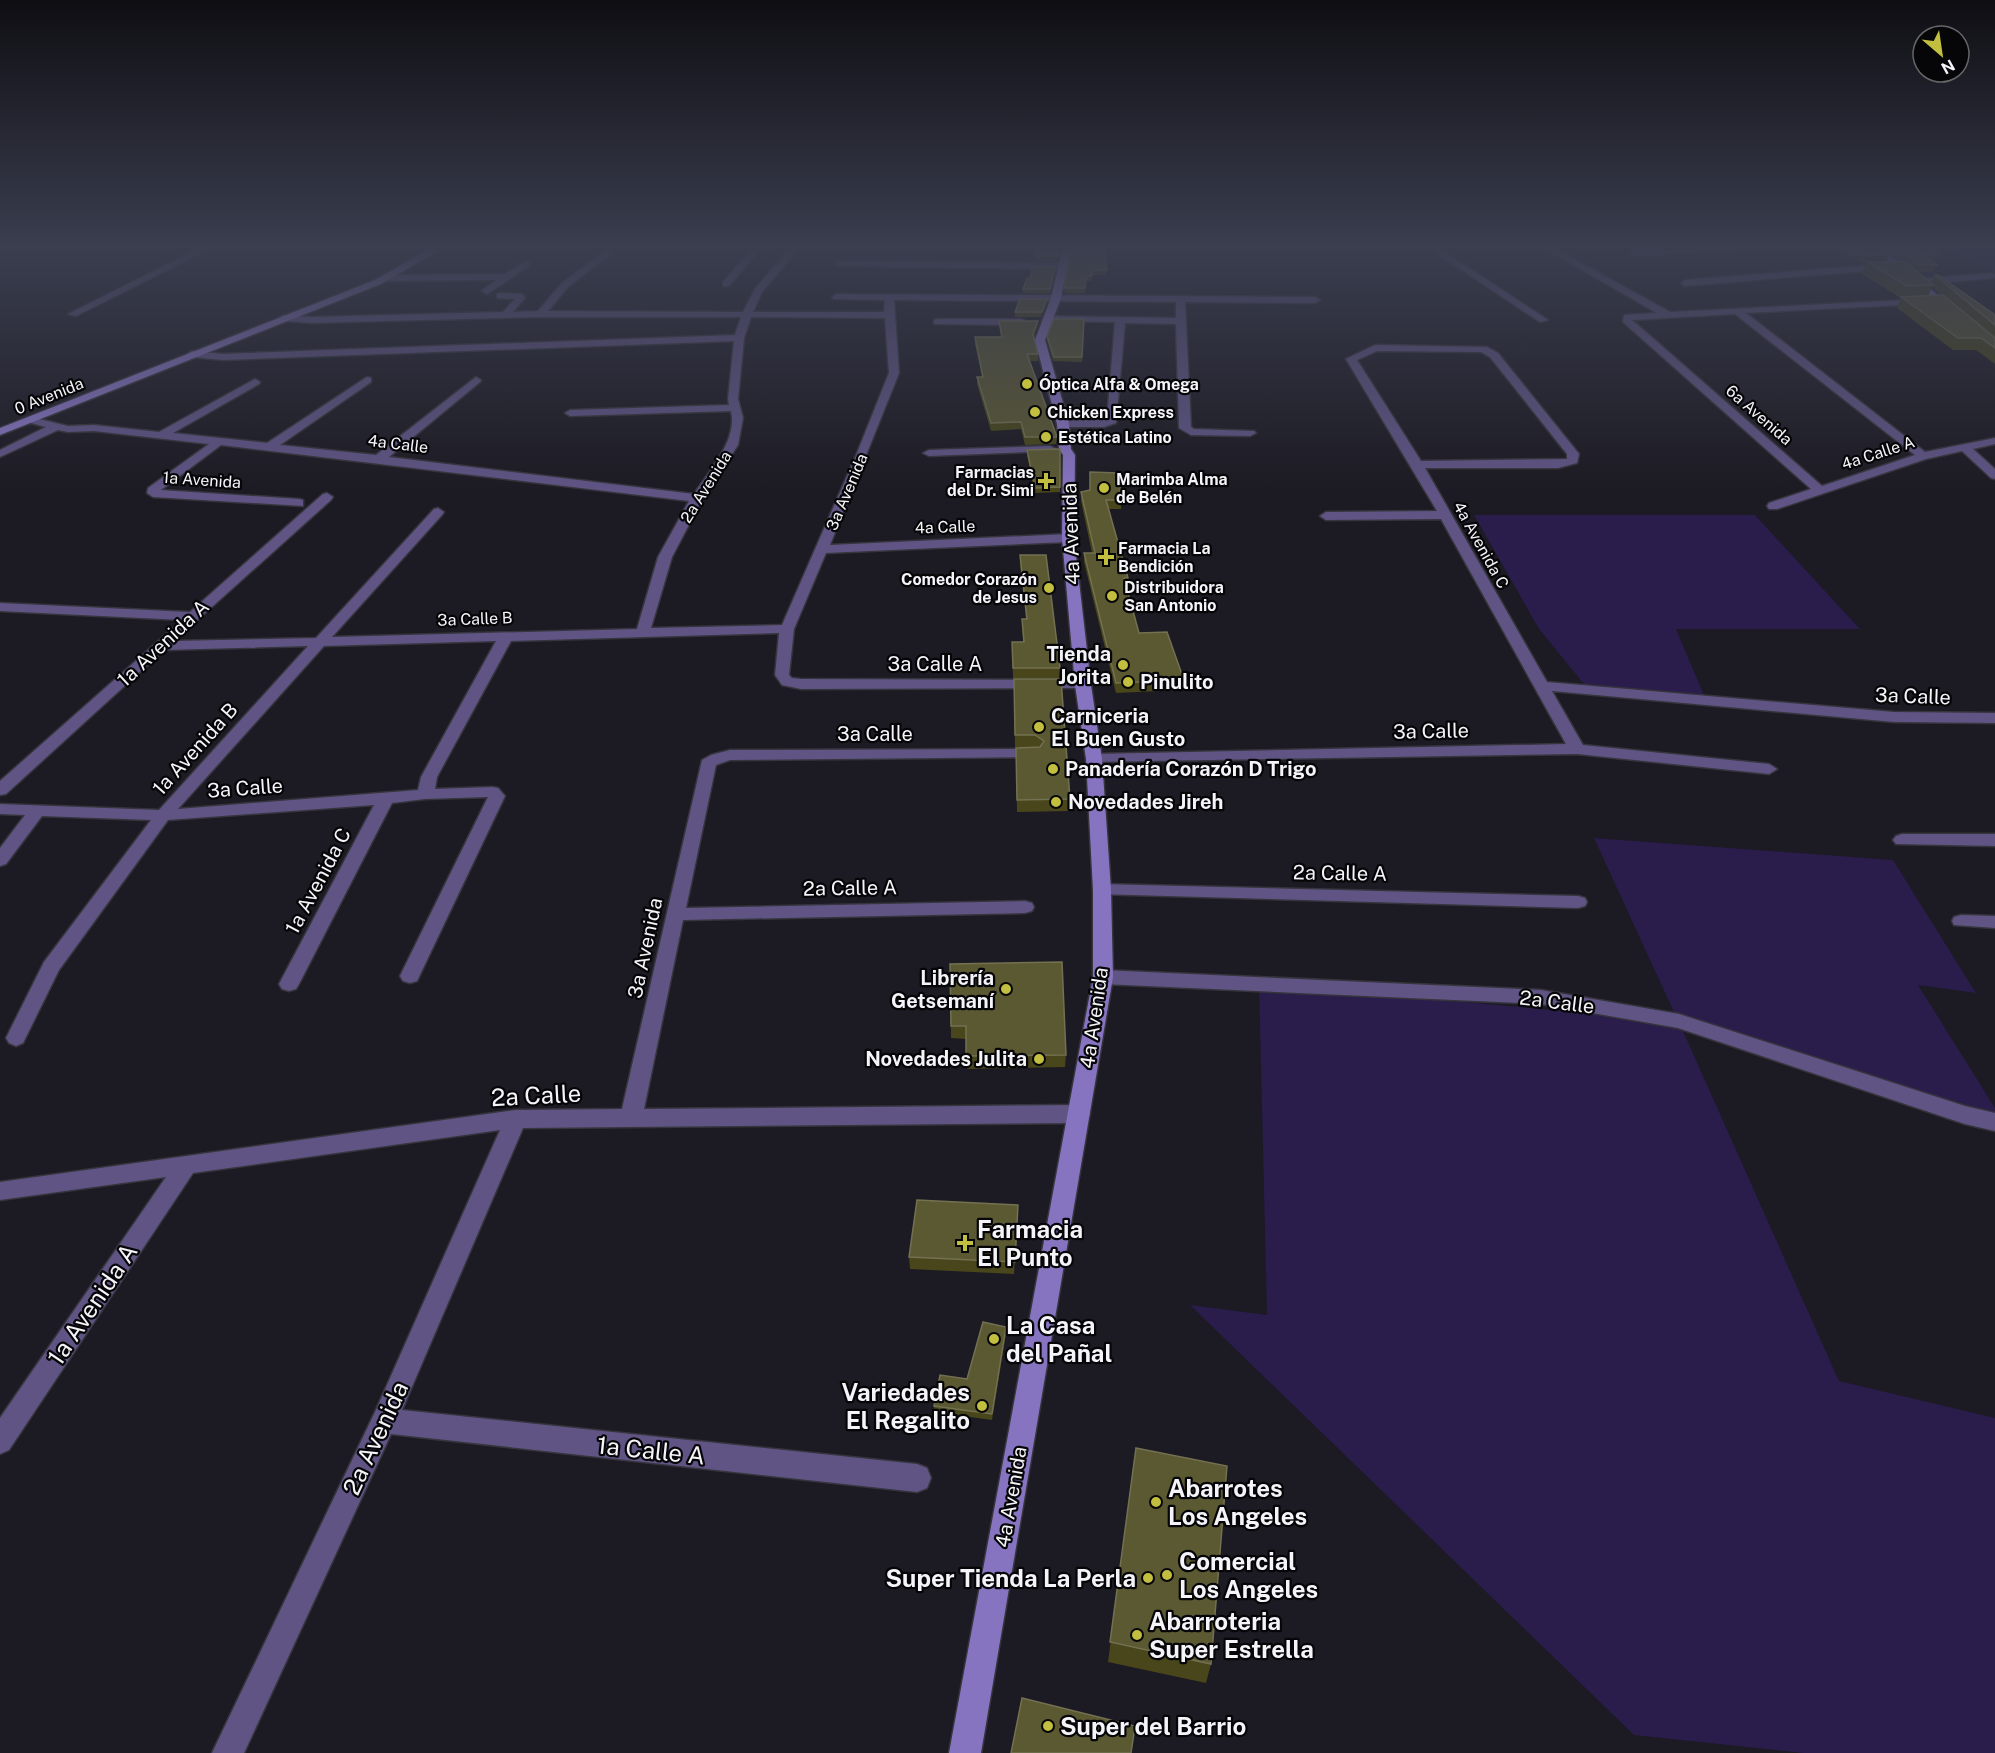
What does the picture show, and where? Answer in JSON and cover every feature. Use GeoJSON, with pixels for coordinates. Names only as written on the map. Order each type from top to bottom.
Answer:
{"type":"FeatureCollection","features":[{"type":"Feature","properties":{"kind":"street","name":"0 Avenida"},"geometry":{"type":"LineString","coordinates":[[0,432],[256,329]]}},
{"type":"Feature","properties":{"kind":"street","name":"2a Avenida"},"geometry":{"type":"LineString","coordinates":[[643,633],[665,557],[697,498],[732,445],[738,418],[734,408],[739,338],[742,329]]}},
{"type":"Feature","properties":{"kind":"street","name":"3a Avenida"},"geometry":{"type":"LineString","coordinates":[[787,682],[782,675],[787,629],[823,549],[894,373],[890,329]]}},
{"type":"Feature","properties":{"kind":"street","name":"4a Avenida"},"geometry":{"type":"LineString","coordinates":[[965,1753],[1103,977],[1102,890],[1094,759],[1083,685],[1068,538],[1069,455],[1065,449],[1063,424],[1040,340],[1044,329]]}},
{"type":"Feature","properties":{"kind":"street"},"geometry":{"type":"LineString","coordinates":[[1063,424],[1109,423],[1112,421],[1119,329]]}},
{"type":"Feature","properties":{"kind":"street"},"geometry":{"type":"LineString","coordinates":[[1181,329],[1186,431],[1250,433]]}},
{"type":"Feature","properties":{"kind":"street","name":"6a Avenida"},"geometry":{"type":"LineString","coordinates":[[1636,329],[1818,489]]}},
{"type":"Feature","properties":{"kind":"street"},"geometry":{"type":"LineString","coordinates":[[1761,329],[1923,456]]}},
{"type":"Feature","properties":{"kind":"street"},"geometry":{"type":"LineString","coordinates":[[192,354],[223,357],[739,338]]}},
{"type":"Feature","properties":{"kind":"street","name":"4a Avenida C"},"geometry":{"type":"LineString","coordinates":[[1417,465],[1558,464],[1573,461],[1573,454],[1494,356],[1483,350],[1375,348],[1351,359],[1417,465],[1577,749]]}},
{"type":"Feature","properties":{"kind":"street"},"geometry":{"type":"LineString","coordinates":[[271,446],[367,380]]}},
{"type":"Feature","properties":{"kind":"street"},"geometry":{"type":"LineString","coordinates":[[379,459],[476,381]]}},
{"type":"Feature","properties":{"kind":"street"},"geometry":{"type":"LineString","coordinates":[[163,435],[255,382]]}},
{"type":"Feature","properties":{"kind":"street"},"geometry":{"type":"LineString","coordinates":[[570,413],[734,408]]}},
{"type":"Feature","properties":{"kind":"street","name":"4a Calle"},"geometry":{"type":"LineString","coordinates":[[42,415],[82,422],[94,428]]}},
{"type":"Feature","properties":{"kind":"street","name":"4a Calle"},"geometry":{"type":"LineString","coordinates":[[31,420],[68,429],[94,428],[271,446],[697,498]]}},
{"type":"Feature","properties":{"kind":"street"},"geometry":{"type":"LineString","coordinates":[[0,454],[69,420]]}},
{"type":"Feature","properties":{"kind":"street","name":"1a Avenida"},"geometry":{"type":"LineString","coordinates":[[220,441],[152,490],[153,493],[299,503]]}},
{"type":"Feature","properties":{"kind":"street","name":"4a Calle A"},"geometry":{"type":"LineString","coordinates":[[1773,506],[1818,489],[1923,456],[1995,441]]}},
{"type":"Feature","properties":{"kind":"street"},"geometry":{"type":"LineString","coordinates":[[1964,447],[1995,475]]}},
{"type":"Feature","properties":{"kind":"street"},"geometry":{"type":"LineString","coordinates":[[928,453],[1065,449]]}},
{"type":"Feature","properties":{"kind":"street","name":"1a Avenida A"},"geometry":{"type":"LineString","coordinates":[[0,790],[327,497]]}},
{"type":"Feature","properties":{"kind":"street","name":"1a Avenida B"},"geometry":{"type":"LineString","coordinates":[[16,1038],[51,967],[163,815],[438,512]]}},
{"type":"Feature","properties":{"kind":"street"},"geometry":{"type":"LineString","coordinates":[[1326,516],[1445,515]]}},
{"type":"Feature","properties":{"kind":"street","name":"4a Calle"},"geometry":{"type":"LineString","coordinates":[[823,549],[1068,538]]}},
{"type":"Feature","properties":{"kind":"street"},"geometry":{"type":"LineString","coordinates":[[0,607],[192,616]]}},
{"type":"Feature","properties":{"kind":"street","name":"3a Calle B"},"geometry":{"type":"LineString","coordinates":[[163,646],[787,629]]}},
{"type":"Feature","properties":{"kind":"street"},"geometry":{"type":"LineString","coordinates":[[425,794],[429,777],[506,636]]}},
{"type":"Feature","properties":{"kind":"street","name":"3a Calle A"},"geometry":{"type":"LineString","coordinates":[[787,682],[824,685],[1083,685]]}},
{"type":"Feature","properties":{"kind":"street","name":"3a Calle"},"geometry":{"type":"LineString","coordinates":[[1542,686],[1894,717],[1995,718]]}},
{"type":"Feature","properties":{"kind":"street","name":"3a Calle"},"geometry":{"type":"LineString","coordinates":[[1094,759],[1577,749],[1768,769]]}},
{"type":"Feature","properties":{"kind":"street","name":"3a Calle"},"geometry":{"type":"LineString","coordinates":[[717,758],[730,755],[1034,754]]}},
{"type":"Feature","properties":{"kind":"street","name":"3a Avenida"},"geometry":{"type":"LineString","coordinates":[[631,1119],[708,763],[717,758]]}},
{"type":"Feature","properties":{"kind":"street","name":"3a Calle"},"geometry":{"type":"LineString","coordinates":[[0,809],[163,815],[386,799],[425,794],[492,792],[497,795],[410,976]]}},
{"type":"Feature","properties":{"kind":"street","name":"1a Avenida C"},"geometry":{"type":"LineString","coordinates":[[289,984],[386,799]]}},
{"type":"Feature","properties":{"kind":"street"},"geometry":{"type":"LineString","coordinates":[[0,861],[37,811]]}},
{"type":"Feature","properties":{"kind":"street"},"geometry":{"type":"LineString","coordinates":[[1902,840],[1995,840]]}},
{"type":"Feature","properties":{"kind":"street","name":"2a Calle A"},"geometry":{"type":"LineString","coordinates":[[1102,890],[1578,902]]}},
{"type":"Feature","properties":{"kind":"street","name":"2a Calle A"},"geometry":{"type":"LineString","coordinates":[[676,914],[1025,907]]}},
{"type":"Feature","properties":{"kind":"street"},"geometry":{"type":"LineString","coordinates":[[1961,921],[1995,922]]}},
{"type":"Feature","properties":{"kind":"street","name":"2a Calle"},"geometry":{"type":"LineString","coordinates":[[1103,977],[1542,997],[1679,1021],[1965,1115],[1995,1122]]}},
{"type":"Feature","properties":{"kind":"street","name":"2a Calle"},"geometry":{"type":"LineString","coordinates":[[0,1191],[516,1119],[1079,1114]]}},
{"type":"Feature","properties":{"kind":"street","name":"2a Avenida"},"geometry":{"type":"LineString","coordinates":[[228,1753],[384,1421],[516,1119]]}},
{"type":"Feature","properties":{"kind":"street","name":"1a Avenida A"},"geometry":{"type":"LineString","coordinates":[[0,1441],[185,1167]]}},
{"type":"Feature","properties":{"kind":"street","name":"1a Calle A"},"geometry":{"type":"LineString","coordinates":[[384,1421],[917,1478]]}},
{"type":"Feature","properties":{"kind":"shaded area"},"geometry":{"type":"Polygon","coordinates":[[[1474,515],[1755,515],[1860,629],[1676,629],[1704,695],[1584,684],[1539,629],[1474,515]]]}},
{"type":"Feature","properties":{"kind":"shaded area"},"geometry":{"type":"Polygon","coordinates":[[[1594,838],[1893,860],[1976,993],[1918,985],[1995,1108],[1995,1121],[1679,1022],[1839,1381],[1995,1418],[1995,1753],[1803,1753],[1634,1735],[1190,1305],[1267,1315],[1259,984],[1678,1021],[1594,838]]]}},
{"type":"Feature","properties":{"kind":"building"},"geometry":{"type":"Polygon","coordinates":[[[1000,329],[1035,329],[1033,334],[1038,354],[1027,354],[1057,437],[1025,437],[1021,422],[991,423],[977,377],[983,377],[975,337],[1002,337],[1000,329]]]}},
{"type":"Feature","properties":{"kind":"building"},"geometry":{"type":"Polygon","coordinates":[[[1050,329],[1083,329],[1082,357],[1054,357],[1047,336],[1050,329]]]}},
{"type":"Feature","properties":{"kind":"building"},"geometry":{"type":"Polygon","coordinates":[[[1945,329],[1984,329],[1995,338],[1995,348],[1981,338],[1958,338],[1945,329]]]}},
{"type":"Feature","properties":{"kind":"building"},"geometry":{"type":"Polygon","coordinates":[[[1060,449],[1060,487],[1035,488],[1027,450],[1060,449]]]}},
{"type":"Feature","properties":{"kind":"building"},"geometry":{"type":"Polygon","coordinates":[[[1090,472],[1119,473],[1121,500],[1106,500],[1128,578],[1124,578],[1139,633],[1167,632],[1184,680],[1116,683],[1084,553],[1095,553],[1081,492],[1090,490],[1090,472]]]}},
{"type":"Feature","properties":{"kind":"building"},"geometry":{"type":"Polygon","coordinates":[[[1020,555],[1046,555],[1060,668],[1013,668],[1012,642],[1024,642],[1022,619],[1027,619],[1020,555]]]}},
{"type":"Feature","properties":{"kind":"building"},"geometry":{"type":"Polygon","coordinates":[[[1014,679],[1061,679],[1070,799],[1017,800],[1016,748],[1040,747],[1044,741],[1035,735],[1015,735],[1014,679]]]}},
{"type":"Feature","properties":{"kind":"building"},"geometry":{"type":"Polygon","coordinates":[[[1062,962],[1066,1055],[966,1056],[966,1026],[951,1026],[950,964],[1062,962]]]}},
{"type":"Feature","properties":{"kind":"building","name":"Farmacia El Punto"},"geometry":{"type":"Polygon","coordinates":[[[917,1200],[1018,1205],[1015,1262],[909,1257],[917,1200]]]}},
{"type":"Feature","properties":{"kind":"building"},"geometry":{"type":"Polygon","coordinates":[[[983,1322],[1006,1327],[992,1414],[934,1406],[940,1375],[967,1379],[983,1322]]]}},
{"type":"Feature","properties":{"kind":"building","name":"Comercial Los Angeles"},"geometry":{"type":"Polygon","coordinates":[[[1136,1448],[1227,1466],[1211,1664],[1110,1642],[1136,1448]]]}},
{"type":"Feature","properties":{"kind":"building","name":"Super del Barrio"},"geometry":{"type":"Polygon","coordinates":[[[1022,1698],[1135,1726],[1131,1753],[1011,1753],[1022,1698]]]}},
{"type":"Feature","properties":{"kind":"place","name":"Óptica Alfa & Omega"},"geometry":{"type":"Point","coordinates":[1027,384]}},
{"type":"Feature","properties":{"kind":"place","name":"Chicken Express"},"geometry":{"type":"Point","coordinates":[1035,412]}},
{"type":"Feature","properties":{"kind":"place","name":"Estética Latino"},"geometry":{"type":"Point","coordinates":[1046,437]}},
{"type":"Feature","properties":{"kind":"place","name":"Farmacias del Dr. Simi"},"geometry":{"type":"Point","coordinates":[1046,481]}},
{"type":"Feature","properties":{"kind":"place","name":"Marimba Alma de Belén"},"geometry":{"type":"Point","coordinates":[1104,488]}},
{"type":"Feature","properties":{"kind":"place","name":"Farmacia La Bendición"},"geometry":{"type":"Point","coordinates":[1106,557]}},
{"type":"Feature","properties":{"kind":"place","name":"Comedor Corazón de Jesus"},"geometry":{"type":"Point","coordinates":[1049,588]}},
{"type":"Feature","properties":{"kind":"place","name":"Distribuidora San Antonio"},"geometry":{"type":"Point","coordinates":[1112,596]}},
{"type":"Feature","properties":{"kind":"place","name":"Tienda Jorita"},"geometry":{"type":"Point","coordinates":[1123,665]}},
{"type":"Feature","properties":{"kind":"place","name":"Pinulito"},"geometry":{"type":"Point","coordinates":[1128,682]}},
{"type":"Feature","properties":{"kind":"place","name":"Carniceria El Buen Gusto"},"geometry":{"type":"Point","coordinates":[1039,727]}},
{"type":"Feature","properties":{"kind":"place","name":"Panadería Corazón D Trigo"},"geometry":{"type":"Point","coordinates":[1053,769]}},
{"type":"Feature","properties":{"kind":"place","name":"Novedades Jireh"},"geometry":{"type":"Point","coordinates":[1056,802]}},
{"type":"Feature","properties":{"kind":"place","name":"Librería Getsemaní"},"geometry":{"type":"Point","coordinates":[1006,989]}},
{"type":"Feature","properties":{"kind":"place","name":"Novedades Julita"},"geometry":{"type":"Point","coordinates":[1039,1059]}},
{"type":"Feature","properties":{"kind":"place","name":"Farmacia El Punto"},"geometry":{"type":"Point","coordinates":[965,1243]}},
{"type":"Feature","properties":{"kind":"place","name":"La Casa del Pañal"},"geometry":{"type":"Point","coordinates":[994,1339]}},
{"type":"Feature","properties":{"kind":"place","name":"Variedades El Regalito"},"geometry":{"type":"Point","coordinates":[982,1406]}},
{"type":"Feature","properties":{"kind":"place","name":"Abarrotes Los Angeles"},"geometry":{"type":"Point","coordinates":[1156,1502]}},
{"type":"Feature","properties":{"kind":"place","name":"Comercial Los Angeles"},"geometry":{"type":"Point","coordinates":[1167,1575]}},
{"type":"Feature","properties":{"kind":"place","name":"Super Tienda La Perla"},"geometry":{"type":"Point","coordinates":[1148,1578]}},
{"type":"Feature","properties":{"kind":"place","name":"Abarroteria Super Estrella"},"geometry":{"type":"Point","coordinates":[1137,1635]}},
{"type":"Feature","properties":{"kind":"place","name":"Super del Barrio"},"geometry":{"type":"Point","coordinates":[1048,1726]}}]}
